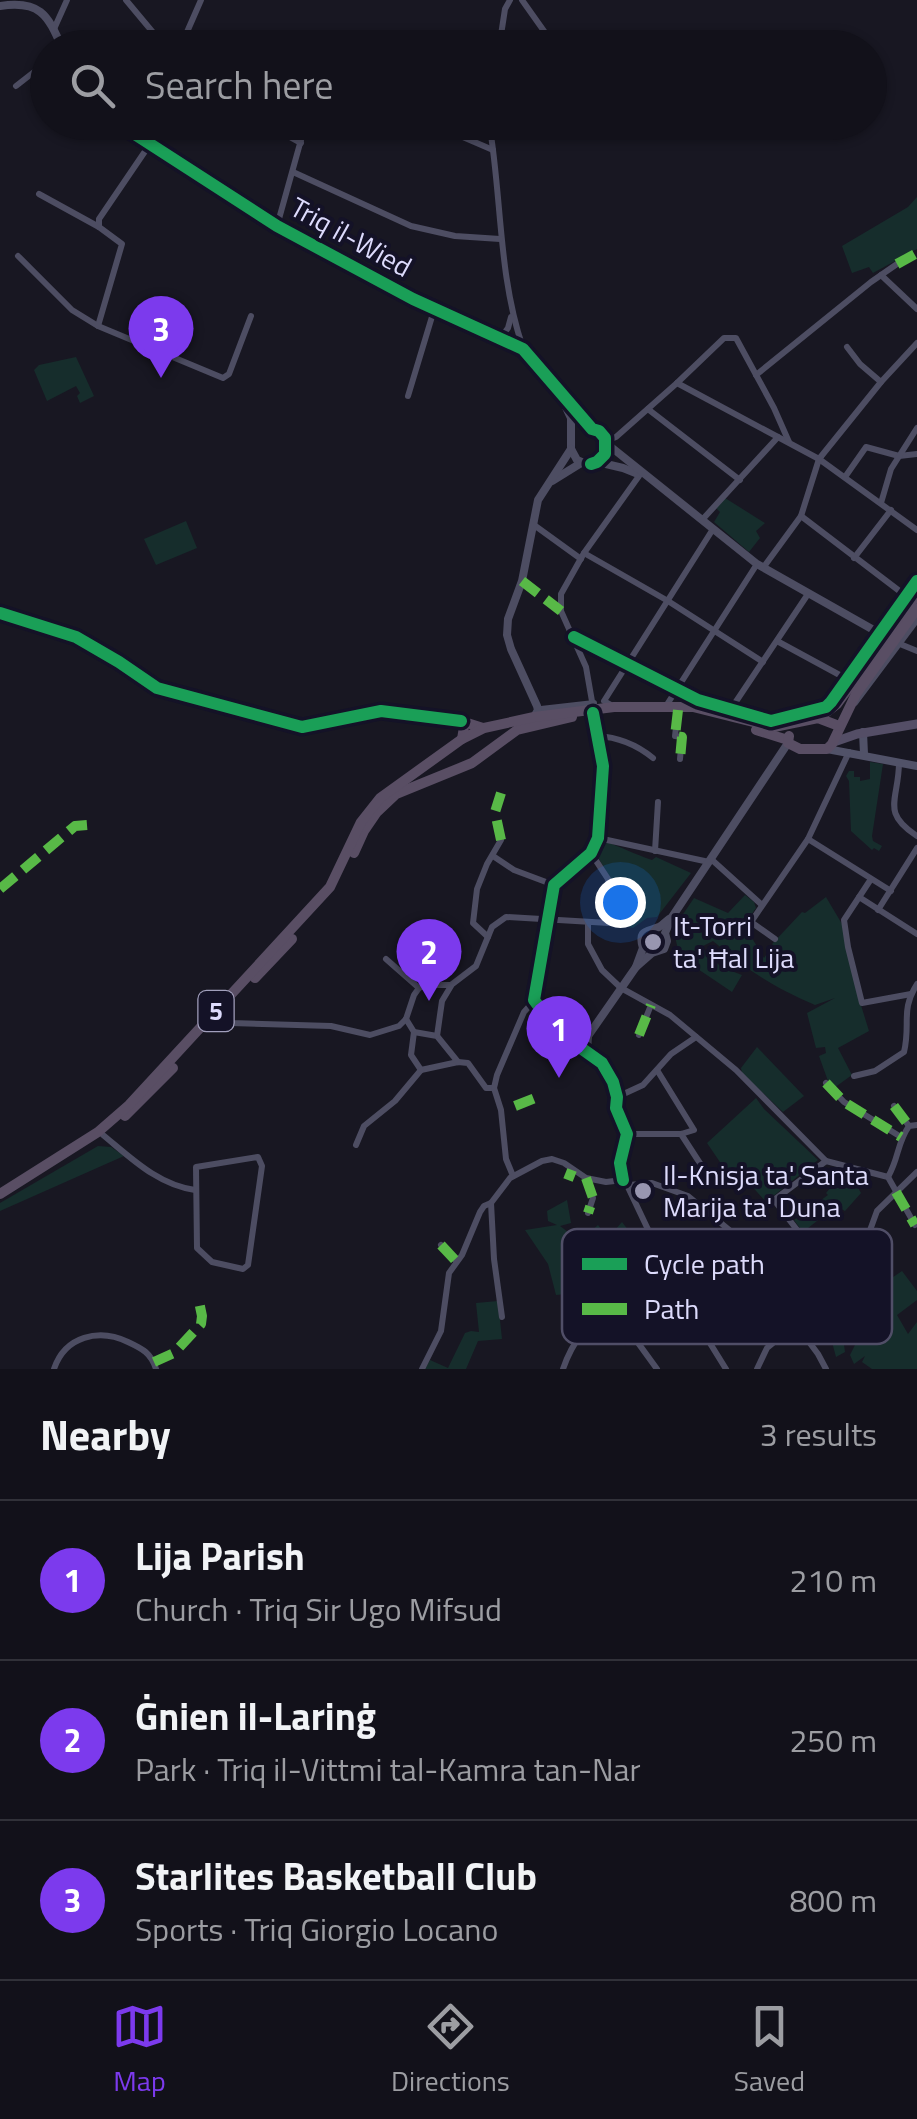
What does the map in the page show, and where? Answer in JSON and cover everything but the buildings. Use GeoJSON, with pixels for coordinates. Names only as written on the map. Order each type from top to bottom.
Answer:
{"type":"FeatureCollection","features":[{"type":"Feature","properties":{"kind":"highway"},"geometry":{"type":"LineString","coordinates":[[800,749],[830,745],[844,706],[882,635],[912,595]]}},
{"type":"Feature","properties":{"kind":"highway"},"geometry":{"type":"LineString","coordinates":[[818,718],[844,706],[856,694],[917,609]]}},
{"type":"Feature","properties":{"kind":"highway","name":"5"},"geometry":{"type":"LineString","coordinates":[[0,1197],[103,1135],[136,1108],[336,891],[364,831],[393,792],[462,738],[539,712],[599,706],[693,707],[774,727],[818,718]]}},
{"type":"Feature","properties":{"kind":"highway","name":"5"},"geometry":{"type":"LineString","coordinates":[[0,1197],[98,1132],[129,1105],[330,887],[360,822],[380,798],[472,763],[516,730],[599,706],[678,710],[716,718],[788,741],[800,749]]}},
{"type":"Feature","properties":{"kind":"highway"},"geometry":{"type":"LineString","coordinates":[[760,724],[844,706]]}},
{"type":"Feature","properties":{"kind":"highway"},"geometry":{"type":"LineString","coordinates":[[818,718],[840,726]]}},
{"type":"Feature","properties":{"kind":"highway"},"geometry":{"type":"LineString","coordinates":[[460,721],[498,729],[500,741]]}},
{"type":"Feature","properties":{"kind":"highway"},"geometry":{"type":"LineString","coordinates":[[460,721],[464,727],[462,738]]}},
{"type":"Feature","properties":{"kind":"highway"},"geometry":{"type":"LineString","coordinates":[[788,741],[797,722]]}},
{"type":"Feature","properties":{"kind":"highway"},"geometry":{"type":"LineString","coordinates":[[427,764],[428,772],[438,776]]}},
{"type":"Feature","properties":{"kind":"main road"},"geometry":{"type":"LineString","coordinates":[[830,745],[860,733],[917,724]]}},
{"type":"Feature","properties":{"kind":"main road"},"geometry":{"type":"LineString","coordinates":[[840,726],[860,733]]}},
{"type":"Feature","properties":{"kind":"main road"},"geometry":{"type":"LineString","coordinates":[[860,733],[864,754]]}},
{"type":"Feature","properties":{"kind":"main road"},"geometry":{"type":"LineString","coordinates":[[830,745],[908,764]]}},
{"type":"Feature","properties":{"kind":"street"},"geometry":{"type":"LineString","coordinates":[[54,29],[67,0]]}},
{"type":"Feature","properties":{"kind":"street"},"geometry":{"type":"LineString","coordinates":[[126,0],[151,30]]}},
{"type":"Feature","properties":{"kind":"street"},"geometry":{"type":"LineString","coordinates":[[188,30],[201,0]]}},
{"type":"Feature","properties":{"kind":"street"},"geometry":{"type":"LineString","coordinates":[[501,30],[504,9],[510,0]]}},
{"type":"Feature","properties":{"kind":"street"},"geometry":{"type":"LineString","coordinates":[[522,0],[543,30]]}},
{"type":"Feature","properties":{"kind":"street"},"geometry":{"type":"LineString","coordinates":[[0,6],[31,3],[44,13],[54,29]]}},
{"type":"Feature","properties":{"kind":"street"},"geometry":{"type":"LineString","coordinates":[[16,86],[30,75]]}},
{"type":"Feature","properties":{"kind":"street","name":"Triq il-Wied"},"geometry":{"type":"LineString","coordinates":[[144,140],[277,226],[434,310],[524,349],[592,429]]}},
{"type":"Feature","properties":{"kind":"street"},"geometry":{"type":"LineString","coordinates":[[277,226],[300,142],[296,140]]}},
{"type":"Feature","properties":{"kind":"street"},"geometry":{"type":"LineString","coordinates":[[469,140],[494,151]]}},
{"type":"Feature","properties":{"kind":"street"},"geometry":{"type":"LineString","coordinates":[[492,140],[500,238],[512,316],[524,349]]}},
{"type":"Feature","properties":{"kind":"street"},"geometry":{"type":"LineString","coordinates":[[99,226],[99,218],[150,144]]}},
{"type":"Feature","properties":{"kind":"street"},"geometry":{"type":"LineString","coordinates":[[293,172],[410,226],[455,236],[500,238]]}},
{"type":"Feature","properties":{"kind":"street"},"geometry":{"type":"LineString","coordinates":[[39,194],[99,226],[122,244],[98,326]]}},
{"type":"Feature","properties":{"kind":"street"},"geometry":{"type":"LineString","coordinates":[[18,256],[72,310],[98,326],[222,378],[228,374],[250,316]]}},
{"type":"Feature","properties":{"kind":"street"},"geometry":{"type":"LineString","coordinates":[[756,375],[898,264]]}},
{"type":"Feature","properties":{"kind":"street"},"geometry":{"type":"LineString","coordinates":[[881,276],[917,309]]}},
{"type":"Feature","properties":{"kind":"street"},"geometry":{"type":"LineString","coordinates":[[408,396],[434,310]]}},
{"type":"Feature","properties":{"kind":"street"},"geometry":{"type":"LineString","coordinates":[[500,339],[512,316]]}},
{"type":"Feature","properties":{"kind":"street"},"geometry":{"type":"LineString","coordinates":[[606,442],[648,409],[724,338],[736,338],[789,442]]}},
{"type":"Feature","properties":{"kind":"street"},"geometry":{"type":"LineString","coordinates":[[666,706],[713,631],[800,516],[818,459],[917,343]]}},
{"type":"Feature","properties":{"kind":"street"},"geometry":{"type":"LineString","coordinates":[[847,347],[881,382]]}},
{"type":"Feature","properties":{"kind":"street"},"geometry":{"type":"LineString","coordinates":[[677,383],[818,459],[917,530]]}},
{"type":"Feature","properties":{"kind":"street","name":"Triq il-Wied"},"geometry":{"type":"LineString","coordinates":[[560,393],[571,418],[572,438]]}},
{"type":"Feature","properties":{"kind":"street"},"geometry":{"type":"LineString","coordinates":[[648,409],[740,480]]}},
{"type":"Feature","properties":{"kind":"street"},"geometry":{"type":"LineString","coordinates":[[881,503],[891,469],[917,428]]}},
{"type":"Feature","properties":{"kind":"street"},"geometry":{"type":"LineString","coordinates":[[574,638],[698,700],[771,721],[826,707],[882,635],[760,566],[652,482],[599,432],[580,430],[572,438],[574,457],[586,463],[630,470],[652,482]]}},
{"type":"Feature","properties":{"kind":"street"},"geometry":{"type":"LineString","coordinates":[[702,520],[778,437]]}},
{"type":"Feature","properties":{"kind":"street"},"geometry":{"type":"LineString","coordinates":[[548,483],[586,463],[597,462],[605,454],[606,442]]}},
{"type":"Feature","properties":{"kind":"street"},"geometry":{"type":"LineString","coordinates":[[844,478],[866,448],[900,456],[917,454]]}},
{"type":"Feature","properties":{"kind":"street"},"geometry":{"type":"LineString","coordinates":[[539,712],[507,635],[508,619],[522,581],[538,500],[571,449]]}},
{"type":"Feature","properties":{"kind":"street"},"geometry":{"type":"LineString","coordinates":[[626,494],[630,470]]}},
{"type":"Feature","properties":{"kind":"street"},"geometry":{"type":"LineString","coordinates":[[514,1176],[506,1159],[501,1110],[494,1088],[524,1012],[534,1000],[554,885],[592,853],[598,838],[604,766],[598,736],[599,706],[561,611],[561,594],[582,556],[640,476]]}},
{"type":"Feature","properties":{"kind":"street"},"geometry":{"type":"LineString","coordinates":[[854,558],[890,510]]}},
{"type":"Feature","properties":{"kind":"street"},"geometry":{"type":"LineString","coordinates":[[800,516],[854,558],[912,595],[917,580]]}},
{"type":"Feature","properties":{"kind":"street"},"geometry":{"type":"LineString","coordinates":[[534,525],[582,556],[668,601],[763,662]]}},
{"type":"Feature","properties":{"kind":"street"},"geometry":{"type":"LineString","coordinates":[[599,706],[714,530]]}},
{"type":"Feature","properties":{"kind":"street"},"geometry":{"type":"LineString","coordinates":[[732,709],[808,594]]}},
{"type":"Feature","properties":{"kind":"street"},"geometry":{"type":"LineString","coordinates":[[0,613],[76,638],[156,688],[302,727],[381,710],[460,721]]}},
{"type":"Feature","properties":{"kind":"street"},"geometry":{"type":"LineString","coordinates":[[844,706],[862,696],[917,620]]}},
{"type":"Feature","properties":{"kind":"street"},"geometry":{"type":"LineString","coordinates":[[777,641],[847,680]]}},
{"type":"Feature","properties":{"kind":"street"},"geometry":{"type":"LineString","coordinates":[[900,644],[917,651]]}},
{"type":"Feature","properties":{"kind":"street"},"geometry":{"type":"LineString","coordinates":[[678,710],[675,736],[682,737],[680,759]]}},
{"type":"Feature","properties":{"kind":"street"},"geometry":{"type":"LineString","coordinates":[[598,736],[628,742],[653,758]]}},
{"type":"Feature","properties":{"kind":"street"},"geometry":{"type":"LineString","coordinates":[[661,930],[788,741]]}},
{"type":"Feature","properties":{"kind":"street"},"geometry":{"type":"LineString","coordinates":[[779,758],[800,749]]}},
{"type":"Feature","properties":{"kind":"street"},"geometry":{"type":"LineString","coordinates":[[776,939],[751,922],[808,839],[849,752]]}},
{"type":"Feature","properties":{"kind":"street"},"geometry":{"type":"LineString","coordinates":[[908,764],[899,778],[893,813],[900,825],[916,833]]}},
{"type":"Feature","properties":{"kind":"street"},"geometry":{"type":"LineString","coordinates":[[655,850],[658,802]]}},
{"type":"Feature","properties":{"kind":"street"},"geometry":{"type":"LineString","coordinates":[[598,838],[710,860],[762,906]]}},
{"type":"Feature","properties":{"kind":"street"},"geometry":{"type":"LineString","coordinates":[[808,839],[891,890]]}},
{"type":"Feature","properties":{"kind":"street"},"geometry":{"type":"LineString","coordinates":[[488,938],[473,923],[477,888],[501,840]]}},
{"type":"Feature","properties":{"kind":"street"},"geometry":{"type":"LineString","coordinates":[[878,910],[917,848]]}},
{"type":"Feature","properties":{"kind":"street"},"geometry":{"type":"LineString","coordinates":[[437,1036],[442,1001],[452,985],[476,966],[492,927],[506,917],[608,923],[608,879],[592,853]]}},
{"type":"Feature","properties":{"kind":"street"},"geometry":{"type":"LineString","coordinates":[[493,856],[514,870],[554,885]]}},
{"type":"Feature","properties":{"kind":"street"},"geometry":{"type":"LineString","coordinates":[[871,879],[844,920],[862,1003],[911,994]]}},
{"type":"Feature","properties":{"kind":"street"},"geometry":{"type":"LineString","coordinates":[[860,897],[917,934]]}},
{"type":"Feature","properties":{"kind":"street"},"geometry":{"type":"LineString","coordinates":[[588,922],[588,944],[602,970],[622,988],[670,1015],[736,1070],[826,1162],[888,1177],[915,1225]]}},
{"type":"Feature","properties":{"kind":"street"},"geometry":{"type":"LineString","coordinates":[[650,928],[661,930],[667,942],[664,948],[660,952],[648,950],[641,942],[643,934],[650,928]]}},
{"type":"Feature","properties":{"kind":"street"},"geometry":{"type":"LineString","coordinates":[[572,1042],[588,1036],[648,950]]}},
{"type":"Feature","properties":{"kind":"street"},"geometry":{"type":"LineString","coordinates":[[386,958],[419,988]]}},
{"type":"Feature","properties":{"kind":"street"},"geometry":{"type":"LineString","coordinates":[[854,1076],[875,1071],[904,1052],[908,1034],[906,1004],[917,984]]}},
{"type":"Feature","properties":{"kind":"street"},"geometry":{"type":"LineString","coordinates":[[216,1020],[330,1026],[370,1035],[399,1026],[419,988],[452,985]]}},
{"type":"Feature","properties":{"kind":"street"},"geometry":{"type":"LineString","coordinates":[[534,1000],[557,1031],[608,1069],[616,1108],[627,1134],[620,1163],[648,1229]]}},
{"type":"Feature","properties":{"kind":"street"},"geometry":{"type":"LineString","coordinates":[[639,1034],[651,1006]]}},
{"type":"Feature","properties":{"kind":"street"},"geometry":{"type":"LineString","coordinates":[[406,1019],[414,1032],[410,1055],[421,1070]]}},
{"type":"Feature","properties":{"kind":"street"},"geometry":{"type":"LineString","coordinates":[[414,1032],[437,1036],[458,1062]]}},
{"type":"Feature","properties":{"kind":"street"},"geometry":{"type":"LineString","coordinates":[[588,1036],[588,1052]]}},
{"type":"Feature","properties":{"kind":"street"},"geometry":{"type":"LineString","coordinates":[[617,1098],[643,1085],[672,1054],[696,1037]]}},
{"type":"Feature","properties":{"kind":"street"},"geometry":{"type":"LineString","coordinates":[[356,1145],[364,1126],[395,1101],[421,1070],[468,1063],[486,1088],[494,1088]]}},
{"type":"Feature","properties":{"kind":"street"},"geometry":{"type":"LineString","coordinates":[[627,1134],[682,1134],[694,1130],[657,1070]]}},
{"type":"Feature","properties":{"kind":"street"},"geometry":{"type":"LineString","coordinates":[[826,1084],[844,1102],[901,1137]]}},
{"type":"Feature","properties":{"kind":"street"},"geometry":{"type":"LineString","coordinates":[[888,1177],[899,1153],[901,1137],[913,1125],[894,1106]]}},
{"type":"Feature","properties":{"kind":"street"},"geometry":{"type":"LineString","coordinates":[[682,1134],[706,1172]]}},
{"type":"Feature","properties":{"kind":"street"},"geometry":{"type":"LineString","coordinates":[[103,1135],[155,1176],[176,1188],[195,1190]]}},
{"type":"Feature","properties":{"kind":"street"},"geometry":{"type":"LineString","coordinates":[[258,1158],[262,1166],[248,1265],[243,1269],[212,1262],[198,1248],[195,1190],[196,1168],[258,1158]]}},
{"type":"Feature","properties":{"kind":"street"},"geometry":{"type":"LineString","coordinates":[[422,1369],[441,1331],[449,1273],[462,1255],[480,1212],[514,1176],[542,1161],[564,1163],[586,1178],[652,1184],[688,1196],[728,1229]]}},
{"type":"Feature","properties":{"kind":"street"},"geometry":{"type":"LineString","coordinates":[[796,1229],[774,1200],[826,1162]]}},
{"type":"Feature","properties":{"kind":"street"},"geometry":{"type":"LineString","coordinates":[[568,1180],[572,1170]]}},
{"type":"Feature","properties":{"kind":"street"},"geometry":{"type":"LineString","coordinates":[[871,1229],[878,1210],[917,1172]]}},
{"type":"Feature","properties":{"kind":"street"},"geometry":{"type":"LineString","coordinates":[[586,1178],[594,1198],[588,1213]]}},
{"type":"Feature","properties":{"kind":"street"},"geometry":{"type":"LineString","coordinates":[[591,1192],[606,1182]]}},
{"type":"Feature","properties":{"kind":"street"},"geometry":{"type":"LineString","coordinates":[[491,1204],[502,1318]]}},
{"type":"Feature","properties":{"kind":"street"},"geometry":{"type":"LineString","coordinates":[[442,1246],[456,1261]]}},
{"type":"Feature","properties":{"kind":"street"},"geometry":{"type":"LineString","coordinates":[[54,1369],[62,1353],[91,1334],[120,1337],[142,1348],[154,1360],[156,1369]]}},
{"type":"Feature","properties":{"kind":"street"},"geometry":{"type":"LineString","coordinates":[[562,1369],[573,1344]]}},
{"type":"Feature","properties":{"kind":"street"},"geometry":{"type":"LineString","coordinates":[[639,1344],[657,1369]]}},
{"type":"Feature","properties":{"kind":"street"},"geometry":{"type":"LineString","coordinates":[[710,1344],[726,1369]]}},
{"type":"Feature","properties":{"kind":"street"},"geometry":{"type":"LineString","coordinates":[[757,1369],[771,1344]]}},
{"type":"Feature","properties":{"kind":"street"},"geometry":{"type":"LineString","coordinates":[[811,1344],[826,1369]]}},
{"type":"Feature","properties":{"kind":"green space"},"geometry":{"type":"Polygon","coordinates":[[[917,197],[917,249],[873,273],[869,267],[852,273],[842,246],[908,207],[917,197]]]}},
{"type":"Feature","properties":{"kind":"green space"},"geometry":{"type":"Polygon","coordinates":[[[76,357],[94,396],[80,403],[76,386],[47,401],[34,370],[39,365],[76,357]]]}},
{"type":"Feature","properties":{"kind":"green space"},"geometry":{"type":"Polygon","coordinates":[[[725,498],[765,523],[756,531],[760,538],[749,552],[714,522],[720,512],[716,508],[725,498]]]}},
{"type":"Feature","properties":{"kind":"green space"},"geometry":{"type":"Polygon","coordinates":[[[186,521],[197,548],[156,565],[144,539],[186,521]]]}},
{"type":"Feature","properties":{"kind":"green space"},"geometry":{"type":"Polygon","coordinates":[[[870,762],[883,764],[872,836],[882,846],[879,851],[872,850],[851,831],[846,776],[854,771],[854,777],[860,777],[860,781],[870,779],[870,762]]]}},
{"type":"Feature","properties":{"kind":"green space"},"geometry":{"type":"Polygon","coordinates":[[[604,841],[691,873],[657,917],[647,918],[633,928],[613,923],[614,884],[596,854],[604,841]]]}},
{"type":"Feature","properties":{"kind":"green space"},"geometry":{"type":"Polygon","coordinates":[[[745,895],[756,908],[744,925],[764,958],[802,912],[826,897],[842,924],[869,1031],[838,1048],[852,1075],[834,1088],[819,1056],[826,1053],[825,1047],[816,1048],[807,1013],[835,998],[815,1005],[799,998],[761,977],[713,941],[701,947],[721,967],[742,975],[732,992],[680,957],[673,929],[694,898],[728,913],[745,895]]]}},
{"type":"Feature","properties":{"kind":"green space"},"geometry":{"type":"Polygon","coordinates":[[[757,1047],[804,1096],[783,1112],[742,1073],[741,1068],[757,1047]]]}},
{"type":"Feature","properties":{"kind":"green space"},"geometry":{"type":"Polygon","coordinates":[[[756,1098],[818,1160],[766,1202],[740,1173],[734,1178],[726,1171],[707,1143],[756,1098]]]}},
{"type":"Feature","properties":{"kind":"green space"},"geometry":{"type":"Polygon","coordinates":[[[98,1146],[111,1147],[124,1156],[0,1211],[0,1203],[98,1146]]]}},
{"type":"Feature","properties":{"kind":"green space"},"geometry":{"type":"Polygon","coordinates":[[[845,1171],[861,1193],[845,1211],[836,1206],[807,1229],[801,1229],[794,1220],[845,1171]]]}},
{"type":"Feature","properties":{"kind":"green space"},"geometry":{"type":"Polygon","coordinates":[[[567,1200],[571,1223],[560,1226],[564,1229],[562,1294],[556,1295],[548,1264],[525,1230],[557,1225],[548,1221],[547,1211],[567,1200]]]}},
{"type":"Feature","properties":{"kind":"green space"},"geometry":{"type":"Polygon","coordinates":[[[902,1271],[917,1291],[917,1300],[897,1315],[908,1334],[917,1322],[917,1369],[872,1369],[862,1362],[865,1356],[854,1364],[850,1355],[856,1344],[892,1344],[892,1278],[902,1271]]]}},
{"type":"Feature","properties":{"kind":"green space"},"geometry":{"type":"Polygon","coordinates":[[[498,1301],[502,1339],[478,1341],[466,1369],[425,1369],[430,1360],[448,1368],[465,1333],[479,1332],[476,1303],[498,1301]]]}},
{"type":"Feature","properties":{"kind":"green space"},"geometry":{"type":"Polygon","coordinates":[[[832,1344],[844,1344],[845,1352],[836,1357],[832,1344]]]}},
{"type":"Feature","properties":{"kind":"marked path"},"geometry":{"type":"LineString","coordinates":[[897,264],[917,253]]}},
{"type":"Feature","properties":{"kind":"marked path"},"geometry":{"type":"LineString","coordinates":[[522,581],[561,611]]}},
{"type":"Feature","properties":{"kind":"marked path"},"geometry":{"type":"LineString","coordinates":[[678,710],[675,736],[682,737],[680,759]]}},
{"type":"Feature","properties":{"kind":"marked path"},"geometry":{"type":"LineString","coordinates":[[501,793],[495,812],[501,840]]}},
{"type":"Feature","properties":{"kind":"marked path"},"geometry":{"type":"LineString","coordinates":[[0,889],[75,826],[87,825]]}},
{"type":"Feature","properties":{"kind":"marked path"},"geometry":{"type":"LineString","coordinates":[[639,1035],[651,1005]]}},
{"type":"Feature","properties":{"kind":"marked path"},"geometry":{"type":"LineString","coordinates":[[826,1083],[844,1102],[901,1137]]}},
{"type":"Feature","properties":{"kind":"marked path"},"geometry":{"type":"LineString","coordinates":[[515,1106],[540,1096]]}},
{"type":"Feature","properties":{"kind":"marked path"},"geometry":{"type":"LineString","coordinates":[[894,1106],[909,1126]]}},
{"type":"Feature","properties":{"kind":"marked path"},"geometry":{"type":"LineString","coordinates":[[568,1180],[572,1170]]}},
{"type":"Feature","properties":{"kind":"marked path"},"geometry":{"type":"LineString","coordinates":[[586,1178],[593,1198],[588,1213]]}},
{"type":"Feature","properties":{"kind":"marked path"},"geometry":{"type":"LineString","coordinates":[[896,1192],[915,1225]]}},
{"type":"Feature","properties":{"kind":"marked path"},"geometry":{"type":"LineString","coordinates":[[441,1245],[456,1261]]}},
{"type":"Feature","properties":{"kind":"marked path"},"geometry":{"type":"LineString","coordinates":[[154,1362],[174,1353],[201,1324],[198,1297]]}},
{"type":"Feature","properties":{"kind":"cycle path"},"geometry":{"type":"LineString","coordinates":[[144,140],[277,226],[413,299],[523,349],[592,429],[605,438],[605,454],[591,464]]}},
{"type":"Feature","properties":{"kind":"cycle path"},"geometry":{"type":"LineString","coordinates":[[574,637],[698,700],[771,721],[826,707],[917,581]]}},
{"type":"Feature","properties":{"kind":"cycle path"},"geometry":{"type":"LineString","coordinates":[[0,613],[76,637],[157,688],[302,727],[381,711],[461,721]]}},
{"type":"Feature","properties":{"kind":"cycle path"},"geometry":{"type":"LineString","coordinates":[[593,713],[603,766],[598,838],[591,853],[554,885],[534,1000],[557,1031],[602,1063],[613,1082],[616,1108],[627,1134],[620,1163],[623,1180]]}},
{"type":"Feature","properties":{"kind":"place","name":"Starlites Basketball Club"},"geometry":{"type":"Point","coordinates":[161,378]}},
{"type":"Feature","properties":{"kind":"place","name":"It-Torri ta' Ħal Lija"},"geometry":{"type":"Point","coordinates":[653,942]}},
{"type":"Feature","properties":{"kind":"place","name":"Ġnien il-Larinġ"},"geometry":{"type":"Point","coordinates":[429,1001]}},
{"type":"Feature","properties":{"kind":"place","name":"Lija Parish"},"geometry":{"type":"Point","coordinates":[559,1078]}},
{"type":"Feature","properties":{"kind":"place","name":"Il-Knisja ta' Santa Marija ta' Duna"},"geometry":{"type":"Point","coordinates":[643,1191]}}]}
